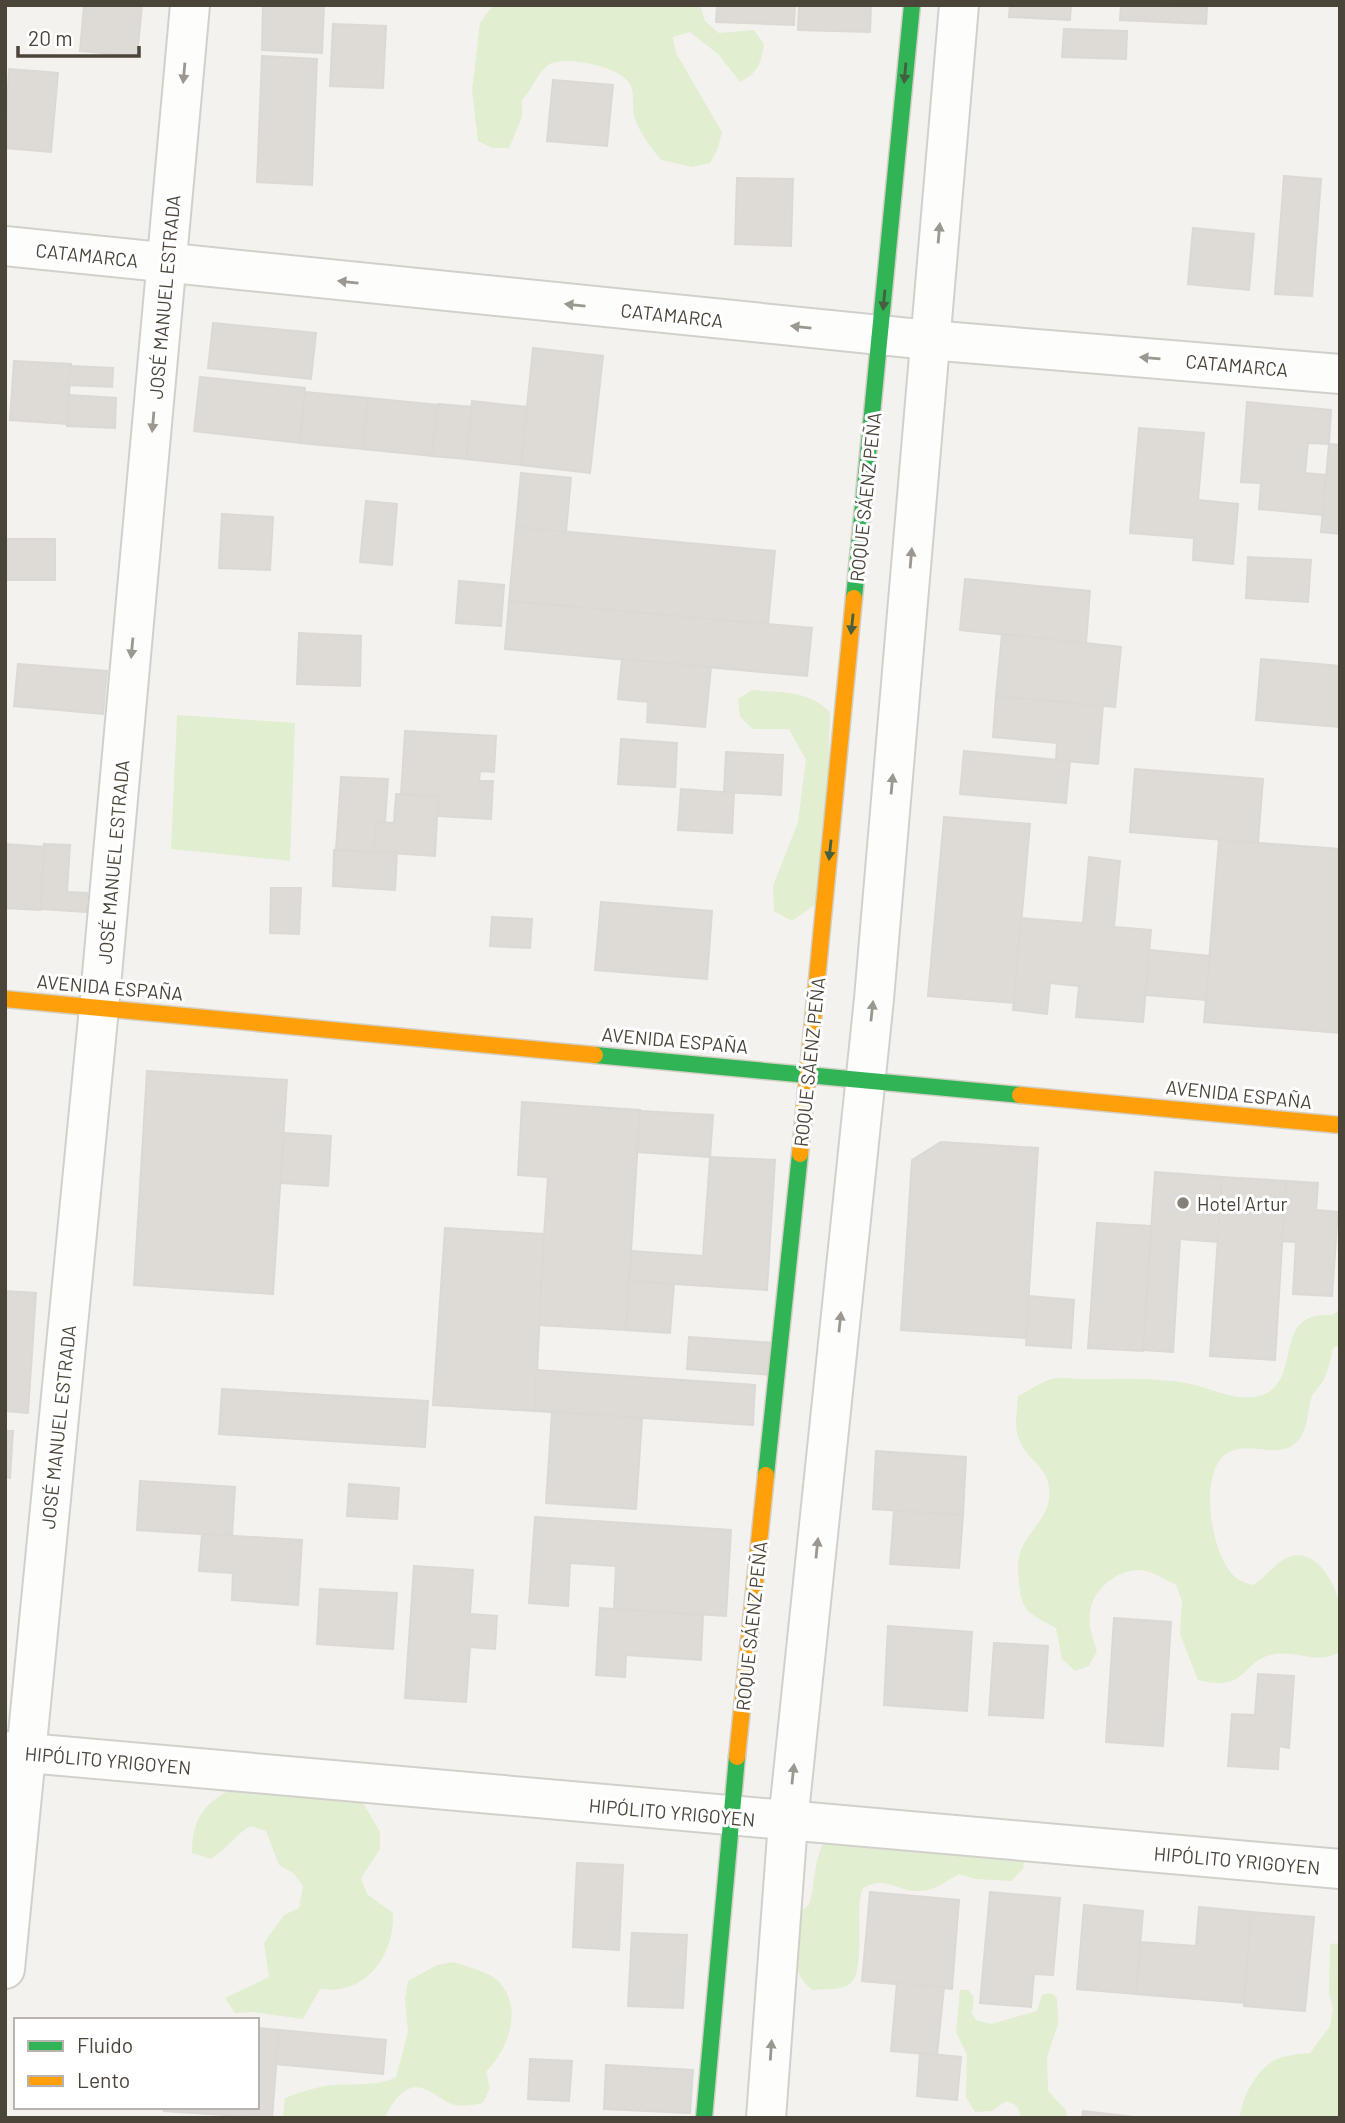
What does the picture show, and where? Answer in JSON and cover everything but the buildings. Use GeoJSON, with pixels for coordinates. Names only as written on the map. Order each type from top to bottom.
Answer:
{"type":"FeatureCollection","features":[{"type":"Feature","properties":{"kind":"street","name":"JOSÉ MANUEL ESTRADA"},"geometry":{"type":"LineString","coordinates":[[5,1969],[16,1752],[99,1007],[190,5]]}},
{"type":"Feature","properties":{"kind":"street","name":"ROQUE SÁENZ PEÑA"},"geometry":{"type":"LineString","coordinates":[[704,2118],[730,1817],[808,1073],[912,5]]}},
{"type":"Feature","properties":{"kind":"street"},"geometry":{"type":"LineString","coordinates":[[766,2118],[788,1822],[865,1079],[960,5]]}},
{"type":"Feature","properties":{"kind":"street","name":"CATAMARCA"},"geometry":{"type":"LineString","coordinates":[[5,246],[929,340],[1340,374]]}},
{"type":"Feature","properties":{"kind":"street","name":"AVENIDA ESPAÑA"},"geometry":{"type":"LineString","coordinates":[[5,999],[1340,1125]]}},
{"type":"Feature","properties":{"kind":"street","name":"HIPÓLITO YRIGOYEN"},"geometry":{"type":"LineString","coordinates":[[16,1752],[1340,1869]]}},
{"type":"Feature","properties":{"kind":"green space"},"geometry":{"type":"Polygon","coordinates":[[[493,5],[700,5],[705,21],[719,33],[754,30],[764,44],[762,57],[751,75],[740,82],[719,55],[690,32],[673,37],[676,53],[722,132],[710,163],[693,167],[661,160],[637,124],[632,90],[626,79],[607,68],[571,61],[552,63],[543,69],[522,100],[522,117],[509,148],[492,148],[478,141],[472,90],[480,23],[493,5]]]}},
{"type":"Feature","properties":{"kind":"green space"},"geometry":{"type":"Polygon","coordinates":[[[752,690],[803,696],[830,712],[825,898],[792,921],[774,911],[773,886],[798,822],[806,760],[789,729],[753,729],[740,717],[738,699],[752,690]]]}},
{"type":"Feature","properties":{"kind":"green space"},"geometry":{"type":"Polygon","coordinates":[[[177,715],[295,723],[290,861],[171,849],[177,715]]]}},
{"type":"Feature","properties":{"kind":"green space"},"geometry":{"type":"Polygon","coordinates":[[[1340,1309],[1340,1345],[1333,1348],[1326,1375],[1312,1396],[1301,1437],[1282,1450],[1246,1448],[1229,1452],[1219,1462],[1210,1495],[1211,1516],[1221,1554],[1238,1579],[1253,1585],[1281,1561],[1292,1556],[1310,1558],[1325,1571],[1335,1589],[1340,1607],[1340,1652],[1316,1658],[1276,1654],[1264,1657],[1236,1679],[1227,1682],[1198,1680],[1180,1634],[1182,1601],[1176,1585],[1154,1573],[1138,1570],[1120,1574],[1112,1579],[1094,1599],[1090,1624],[1097,1651],[1089,1666],[1075,1671],[1062,1659],[1056,1628],[1029,1611],[1020,1592],[1020,1554],[1048,1506],[1049,1488],[1045,1474],[1024,1450],[1019,1438],[1016,1420],[1018,1396],[1048,1380],[1063,1378],[1164,1380],[1191,1384],[1233,1396],[1259,1396],[1273,1389],[1281,1378],[1293,1336],[1300,1324],[1312,1317],[1332,1315],[1340,1309]]]}},
{"type":"Feature","properties":{"kind":"green space"},"geometry":{"type":"Polygon","coordinates":[[[236,1787],[285,1789],[316,1799],[348,1796],[363,1803],[380,1832],[380,1849],[361,1878],[367,1894],[393,1913],[389,1944],[383,1958],[363,1979],[336,1990],[320,1989],[303,2019],[252,2012],[235,2013],[225,1998],[269,1977],[264,1943],[284,1915],[299,1908],[303,1886],[293,1873],[279,1865],[266,1831],[251,1826],[211,1859],[192,1853],[195,1830],[202,1812],[216,1798],[236,1787]]]}},
{"type":"Feature","properties":{"kind":"green space"},"geometry":{"type":"Polygon","coordinates":[[[825,1841],[1024,1860],[1023,1869],[1011,1881],[975,1879],[959,1874],[939,1886],[923,1891],[885,1883],[871,1884],[863,1888],[859,1911],[859,1957],[853,1980],[846,1986],[834,1989],[813,1990],[805,1983],[796,1966],[795,1915],[809,1905],[818,1856],[825,1841]]]}},
{"type":"Feature","properties":{"kind":"green space"},"geometry":{"type":"Polygon","coordinates":[[[1340,1943],[1340,2118],[1240,2118],[1247,2092],[1263,2069],[1281,2058],[1310,2053],[1330,2026],[1333,2009],[1329,1993],[1330,1944],[1340,1943]]]}},
{"type":"Feature","properties":{"kind":"green space"},"geometry":{"type":"Polygon","coordinates":[[[454,1962],[495,1978],[507,1993],[511,2004],[510,2028],[501,2052],[486,2072],[490,2088],[483,2103],[453,2105],[426,2090],[413,2087],[398,2097],[384,2118],[283,2118],[285,2098],[322,2087],[374,2083],[396,2077],[408,2032],[405,1999],[408,1981],[437,1965],[454,1962]]]}},
{"type":"Feature","properties":{"kind":"green space"},"geometry":{"type":"Polygon","coordinates":[[[960,1990],[968,1990],[974,1997],[972,2013],[976,2020],[991,2024],[1037,2011],[1042,1995],[1051,1993],[1057,1998],[1058,2024],[1047,2057],[1048,2091],[1065,2109],[1068,2118],[1020,2118],[1017,2106],[1006,2101],[992,2111],[975,2112],[966,2097],[967,2055],[956,2032],[960,1990]]]}},
{"type":"Feature","properties":{"kind":"traffic: fast"},"geometry":{"type":"LineString","coordinates":[[854,598],[912,5]]}},
{"type":"Feature","properties":{"kind":"traffic: fast"},"geometry":{"type":"LineString","coordinates":[[595,1055],[1020,1095]]}},
{"type":"Feature","properties":{"kind":"traffic: fast"},"geometry":{"type":"LineString","coordinates":[[766,1475],[800,1154]]}},
{"type":"Feature","properties":{"kind":"traffic: fast"},"geometry":{"type":"LineString","coordinates":[[704,2118],[737,1757]]}},
{"type":"Feature","properties":{"kind":"traffic: slow"},"geometry":{"type":"LineString","coordinates":[[800,1154],[854,598]]}},
{"type":"Feature","properties":{"kind":"traffic: slow"},"geometry":{"type":"LineString","coordinates":[[5,999],[595,1055]]}},
{"type":"Feature","properties":{"kind":"traffic: slow"},"geometry":{"type":"LineString","coordinates":[[1020,1095],[1340,1125]]}},
{"type":"Feature","properties":{"kind":"traffic: slow"},"geometry":{"type":"LineString","coordinates":[[737,1757],[766,1475]]}},
{"type":"Feature","properties":{"kind":"place","name":"Hotel Artur"},"geometry":{"type":"Point","coordinates":[1183,1203]}}]}
